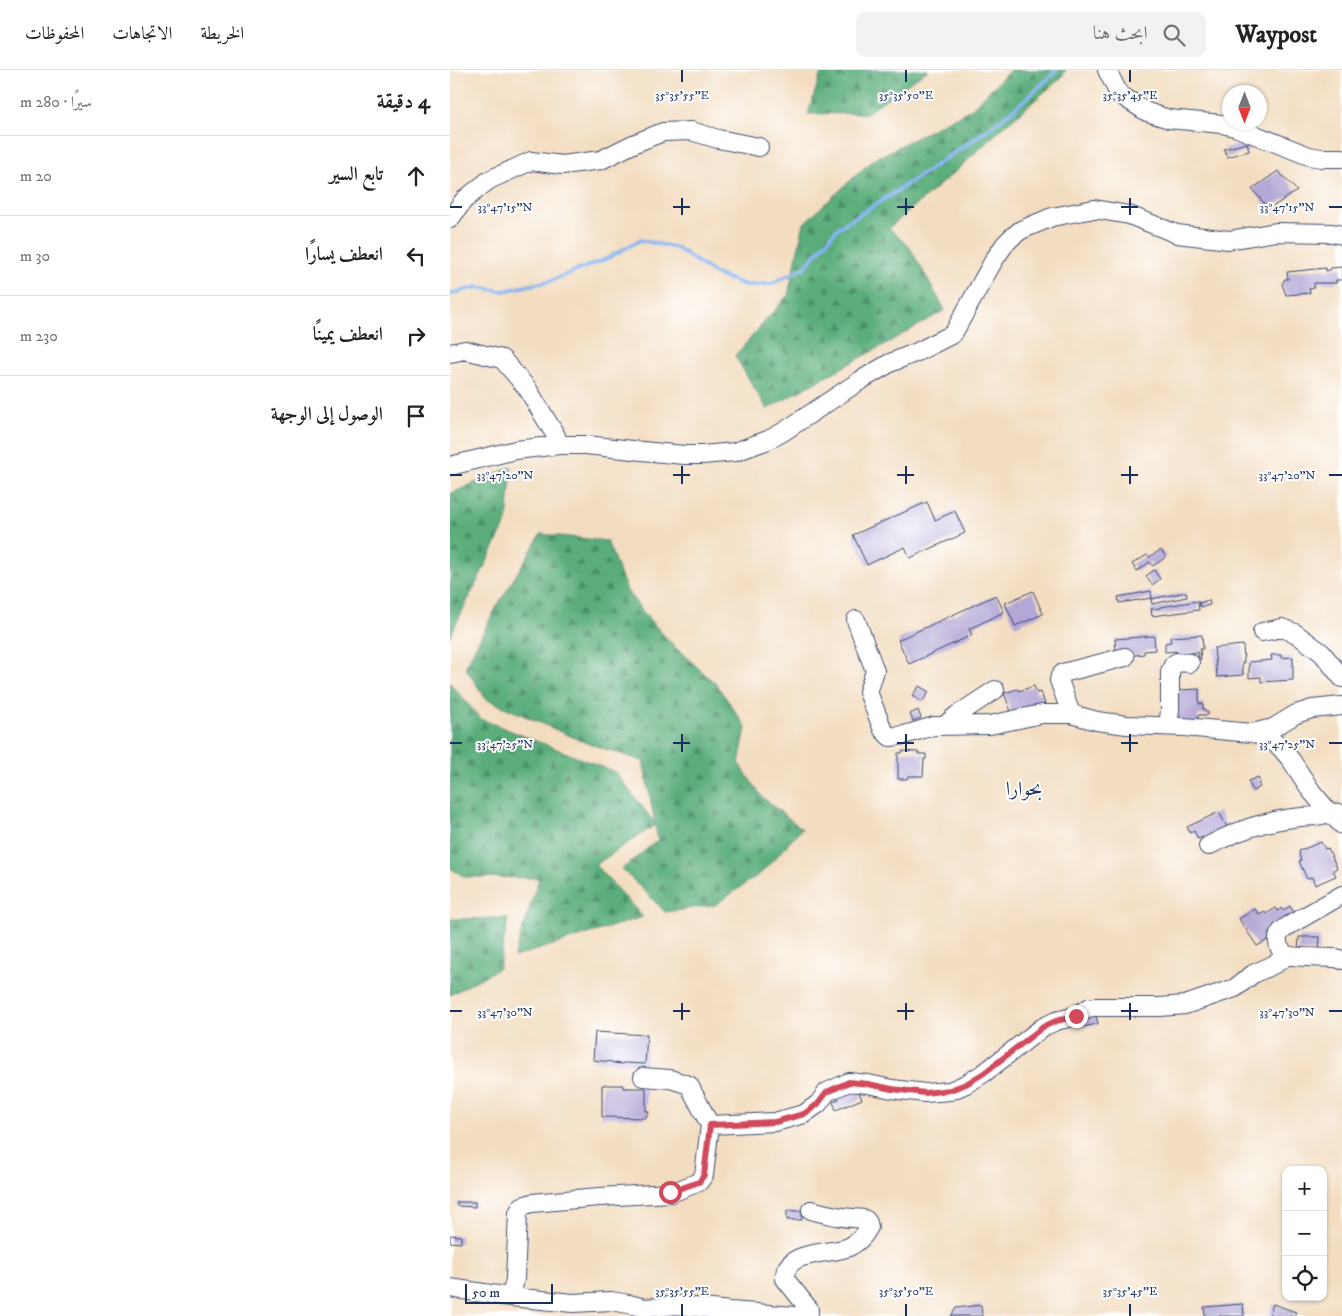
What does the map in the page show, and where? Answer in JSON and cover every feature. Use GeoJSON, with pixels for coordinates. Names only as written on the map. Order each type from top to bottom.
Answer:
{"type":"FeatureCollection","features":[{"type":"Feature","properties":{"kind":"street"},"geometry":{"type":"LineString","coordinates":[[1107,70],[1119,94],[1147,112],[1169,119],[1235,127],[1308,156],[1342,158]]}},
{"type":"Feature","properties":{"kind":"street"},"geometry":{"type":"LineString","coordinates":[[450,219],[464,200],[489,180],[531,161],[562,165],[601,160],[663,132],[691,131],[718,139],[759,147]]}},
{"type":"Feature","properties":{"kind":"street"},"geometry":{"type":"LineString","coordinates":[[450,466],[516,450],[559,445],[586,445],[684,455],[702,455],[734,452],[768,440],[890,363],[953,334],[994,260],[1005,244],[1021,230],[1052,217],[1094,209],[1129,215],[1177,234],[1229,240],[1276,232],[1332,233],[1342,235]]}},
{"type":"Feature","properties":{"kind":"street"},"geometry":{"type":"LineString","coordinates":[[450,353],[464,350],[502,359],[527,388],[556,436],[559,445]]}},
{"type":"Feature","properties":{"kind":"street"},"geometry":{"type":"LineString","coordinates":[[856,620],[876,671],[868,692],[883,730],[890,738],[934,726],[990,725],[1042,714],[1071,714],[1127,726],[1168,726],[1252,733],[1269,738],[1281,748],[1312,792],[1335,812],[1342,825]]}},
{"type":"Feature","properties":{"kind":"street"},"geometry":{"type":"LineString","coordinates":[[1262,632],[1282,628],[1295,633],[1322,653],[1342,678]]}},
{"type":"Feature","properties":{"kind":"street"},"geometry":{"type":"LineString","coordinates":[[1071,714],[1059,680],[1060,676],[1063,673],[1125,658]]}},
{"type":"Feature","properties":{"kind":"street"},"geometry":{"type":"LineString","coordinates":[[1168,726],[1170,672],[1173,665],[1177,662],[1190,663]]}},
{"type":"Feature","properties":{"kind":"street"},"geometry":{"type":"LineString","coordinates":[[944,726],[995,690]]}},
{"type":"Feature","properties":{"kind":"street"},"geometry":{"type":"LineString","coordinates":[[1252,733],[1273,728],[1296,714],[1312,709],[1342,706]]}},
{"type":"Feature","properties":{"kind":"street"},"geometry":{"type":"LineString","coordinates":[[1208,846],[1229,835],[1262,824],[1335,812]]}},
{"type":"Feature","properties":{"kind":"street"},"geometry":{"type":"LineString","coordinates":[[1342,895],[1288,926],[1278,936],[1280,949],[1288,955],[1342,960]]}},
{"type":"Feature","properties":{"kind":"street"},"geometry":{"type":"LineString","coordinates":[[710,1125],[775,1122],[804,1114],[818,1104],[827,1092],[849,1082],[925,1093],[950,1090],[966,1084],[984,1073],[1043,1027],[1056,1021],[1076,1016],[1090,1007],[1185,1005],[1235,988],[1253,974],[1275,964],[1288,955]]}},
{"type":"Feature","properties":{"kind":"street"},"geometry":{"type":"LineString","coordinates":[[510,1297],[515,1279],[518,1213],[522,1206],[532,1203],[670,1192],[699,1182],[704,1175],[710,1125],[689,1085],[670,1079],[643,1077]]}},
{"type":"Feature","properties":{"kind":"street"},"geometry":{"type":"LineString","coordinates":[[806,1316],[809,1309],[786,1280],[785,1273],[787,1267],[810,1254],[848,1247],[857,1242],[869,1227],[863,1219],[828,1215],[812,1210]]}},
{"type":"Feature","properties":{"kind":"street"},"geometry":{"type":"LineString","coordinates":[[450,1288],[510,1297],[573,1303],[611,1301],[644,1308],[676,1305],[795,1316]]}},
{"type":"Feature","properties":{"kind":"green space"},"geometry":{"type":"Polygon","coordinates":[[[822,70],[928,70],[866,113],[808,114],[822,70]]]}},
{"type":"Feature","properties":{"kind":"green space"},"geometry":{"type":"Polygon","coordinates":[[[1010,70],[1066,70],[1061,78],[889,228],[910,248],[945,310],[767,409],[735,356],[788,295],[804,223],[873,160],[971,109],[1010,70]]]}},
{"type":"Feature","properties":{"kind":"green space"},"geometry":{"type":"Polygon","coordinates":[[[512,466],[507,521],[450,636],[450,494],[512,466]]]}},
{"type":"Feature","properties":{"kind":"green space"},"geometry":{"type":"Polygon","coordinates":[[[541,534],[607,541],[627,591],[648,618],[675,647],[716,684],[746,727],[739,764],[762,797],[802,829],[761,873],[715,905],[665,912],[622,869],[658,840],[655,825],[595,865],[643,917],[514,957],[539,878],[465,877],[450,868],[450,683],[481,719],[615,772],[655,823],[643,761],[584,742],[486,699],[465,667],[496,608],[541,534]]]}},
{"type":"Feature","properties":{"kind":"green space"},"geometry":{"type":"Polygon","coordinates":[[[508,918],[499,968],[450,995],[450,919],[508,918]]]}},
{"type":"Feature","properties":{"kind":"building"},"geometry":{"type":"Polygon","coordinates":[[[1247,143],[1249,151],[1227,157],[1224,149],[1247,143]]]}},
{"type":"Feature","properties":{"kind":"building"},"geometry":{"type":"Polygon","coordinates":[[[1278,171],[1297,191],[1269,209],[1252,189],[1278,171]]]}},
{"type":"Feature","properties":{"kind":"building"},"geometry":{"type":"Polygon","coordinates":[[[1342,267],[1342,280],[1336,280],[1336,283],[1314,283],[1314,288],[1309,289],[1310,293],[1286,295],[1282,284],[1285,279],[1288,279],[1287,272],[1326,268],[1326,271],[1331,268],[1342,267]]]}},
{"type":"Feature","properties":{"kind":"building"},"geometry":{"type":"Polygon","coordinates":[[[927,502],[935,520],[955,511],[965,533],[910,558],[905,547],[867,565],[853,535],[927,502]]]}},
{"type":"Feature","properties":{"kind":"building"},"geometry":{"type":"Polygon","coordinates":[[[1161,550],[1166,557],[1153,566],[1150,562],[1137,571],[1132,564],[1147,555],[1149,557],[1161,550]]]}},
{"type":"Feature","properties":{"kind":"building"},"geometry":{"type":"Polygon","coordinates":[[[1154,570],[1160,579],[1152,585],[1146,576],[1154,570]]]}},
{"type":"Feature","properties":{"kind":"building"},"geometry":{"type":"Polygon","coordinates":[[[1033,591],[1043,614],[1015,626],[1005,603],[1033,591]]]}},
{"type":"Feature","properties":{"kind":"building"},"geometry":{"type":"Polygon","coordinates":[[[1151,591],[1152,598],[1119,603],[1118,597],[1151,591]]]}},
{"type":"Feature","properties":{"kind":"building"},"geometry":{"type":"Polygon","coordinates":[[[1186,592],[1187,597],[1152,604],[1151,599],[1186,592]]]}},
{"type":"Feature","properties":{"kind":"building"},"geometry":{"type":"Polygon","coordinates":[[[996,595],[1004,612],[969,629],[972,635],[909,664],[898,640],[996,595]]]}},
{"type":"Feature","properties":{"kind":"building"},"geometry":{"type":"Polygon","coordinates":[[[1209,600],[1210,605],[1201,607],[1199,603],[1209,600]]]}},
{"type":"Feature","properties":{"kind":"building"},"geometry":{"type":"Polygon","coordinates":[[[1198,601],[1199,610],[1152,616],[1151,609],[1198,601]]]}},
{"type":"Feature","properties":{"kind":"building"},"geometry":{"type":"Polygon","coordinates":[[[1202,635],[1203,649],[1200,649],[1201,659],[1199,659],[1198,652],[1190,653],[1191,659],[1176,661],[1176,651],[1165,652],[1165,643],[1171,642],[1170,637],[1202,635]]]}},
{"type":"Feature","properties":{"kind":"building"},"geometry":{"type":"Polygon","coordinates":[[[1154,636],[1155,650],[1129,656],[1116,653],[1115,639],[1154,636]]]}},
{"type":"Feature","properties":{"kind":"building"},"geometry":{"type":"Polygon","coordinates":[[[1243,645],[1243,675],[1217,677],[1214,648],[1243,645]]]}},
{"type":"Feature","properties":{"kind":"building"},"geometry":{"type":"Polygon","coordinates":[[[1271,655],[1281,655],[1281,658],[1293,657],[1293,680],[1261,682],[1261,677],[1249,678],[1249,662],[1272,660],[1271,655]]]}},
{"type":"Feature","properties":{"kind":"building"},"geometry":{"type":"Polygon","coordinates":[[[919,686],[929,692],[922,702],[912,696],[919,686]]]}},
{"type":"Feature","properties":{"kind":"building"},"geometry":{"type":"Polygon","coordinates":[[[1034,686],[1037,693],[1041,692],[1045,704],[1013,717],[1004,693],[1034,686]]]}},
{"type":"Feature","properties":{"kind":"building"},"geometry":{"type":"Polygon","coordinates":[[[1199,689],[1199,704],[1203,703],[1203,709],[1208,712],[1208,715],[1198,715],[1198,724],[1176,720],[1174,691],[1199,689]]]}},
{"type":"Feature","properties":{"kind":"building"},"geometry":{"type":"Polygon","coordinates":[[[918,710],[921,718],[913,721],[910,714],[918,710]]]}},
{"type":"Feature","properties":{"kind":"building"},"geometry":{"type":"Polygon","coordinates":[[[902,751],[926,754],[923,776],[908,776],[907,779],[898,779],[898,753],[902,753],[902,751]]]}},
{"type":"Feature","properties":{"kind":"building"},"geometry":{"type":"Polygon","coordinates":[[[1258,777],[1260,787],[1253,791],[1248,781],[1258,777]]]}},
{"type":"Feature","properties":{"kind":"building"},"geometry":{"type":"Polygon","coordinates":[[[1219,812],[1228,829],[1206,844],[1203,837],[1198,839],[1194,831],[1190,833],[1187,827],[1219,812]]]}},
{"type":"Feature","properties":{"kind":"building"},"geometry":{"type":"Polygon","coordinates":[[[1321,842],[1325,849],[1328,848],[1337,868],[1333,870],[1336,876],[1315,885],[1312,877],[1307,879],[1299,861],[1301,860],[1299,851],[1321,842]]]}},
{"type":"Feature","properties":{"kind":"building"},"geometry":{"type":"Polygon","coordinates":[[[1290,906],[1296,916],[1268,934],[1271,938],[1257,946],[1239,919],[1255,909],[1259,915],[1265,912],[1266,914],[1276,908],[1278,911],[1281,908],[1283,911],[1290,906]]]}},
{"type":"Feature","properties":{"kind":"building"},"geometry":{"type":"Polygon","coordinates":[[[1299,937],[1320,937],[1319,951],[1298,951],[1299,937]]]}},
{"type":"Feature","properties":{"kind":"building"},"geometry":{"type":"Polygon","coordinates":[[[1096,1016],[1098,1024],[1081,1027],[1079,1019],[1096,1016]]]}},
{"type":"Feature","properties":{"kind":"building"},"geometry":{"type":"Polygon","coordinates":[[[595,1032],[647,1035],[645,1064],[622,1064],[593,1060],[595,1032]]]}},
{"type":"Feature","properties":{"kind":"building"},"geometry":{"type":"Polygon","coordinates":[[[602,1085],[623,1085],[623,1088],[646,1088],[646,1111],[649,1111],[646,1118],[602,1117],[602,1085]]]}},
{"type":"Feature","properties":{"kind":"building"},"geometry":{"type":"Polygon","coordinates":[[[857,1088],[862,1099],[836,1110],[833,1102],[839,1099],[838,1096],[857,1088]]]}},
{"type":"Feature","properties":{"kind":"building"},"geometry":{"type":"Polygon","coordinates":[[[457,1202],[475,1202],[475,1207],[457,1206],[457,1202]]]}},
{"type":"Feature","properties":{"kind":"building"},"geometry":{"type":"Polygon","coordinates":[[[787,1211],[802,1211],[802,1220],[787,1220],[787,1211]]]}},
{"type":"Feature","properties":{"kind":"building"},"geometry":{"type":"Polygon","coordinates":[[[450,1235],[461,1236],[461,1243],[450,1242],[450,1235]]]}},
{"type":"Feature","properties":{"kind":"building"},"geometry":{"type":"Polygon","coordinates":[[[1243,1304],[1244,1316],[1205,1316],[1204,1307],[1243,1304]]]}},
{"type":"Feature","properties":{"kind":"building"},"geometry":{"type":"Polygon","coordinates":[[[1273,1304],[1296,1312],[1294,1316],[1269,1316],[1273,1304]]]}},
{"type":"Feature","properties":{"kind":"building"},"geometry":{"type":"Polygon","coordinates":[[[981,1305],[982,1316],[951,1316],[956,1308],[981,1305]]]}},
{"type":"Feature","properties":{"kind":"waterway"},"geometry":{"type":"LineString","coordinates":[[450,294],[477,287],[503,291],[550,281],[606,259],[640,240],[677,248],[715,274],[745,285],[771,284],[805,267],[838,228],[973,140],[1014,109],[1056,70]]}},
{"type":"Feature","properties":{"kind":"district","name":"بحوارا"},"geometry":{"type":"Point","coordinates":[1024,789]}},
{"type":"Feature","properties":{"kind":"route"},"geometry":{"type":"LineString","coordinates":[[670,1192],[699,1182],[704,1175],[710,1125],[775,1122],[804,1114],[818,1104],[827,1092],[849,1082],[925,1093],[950,1090],[966,1084],[984,1073],[1043,1027],[1056,1021],[1076,1016]]}}]}
